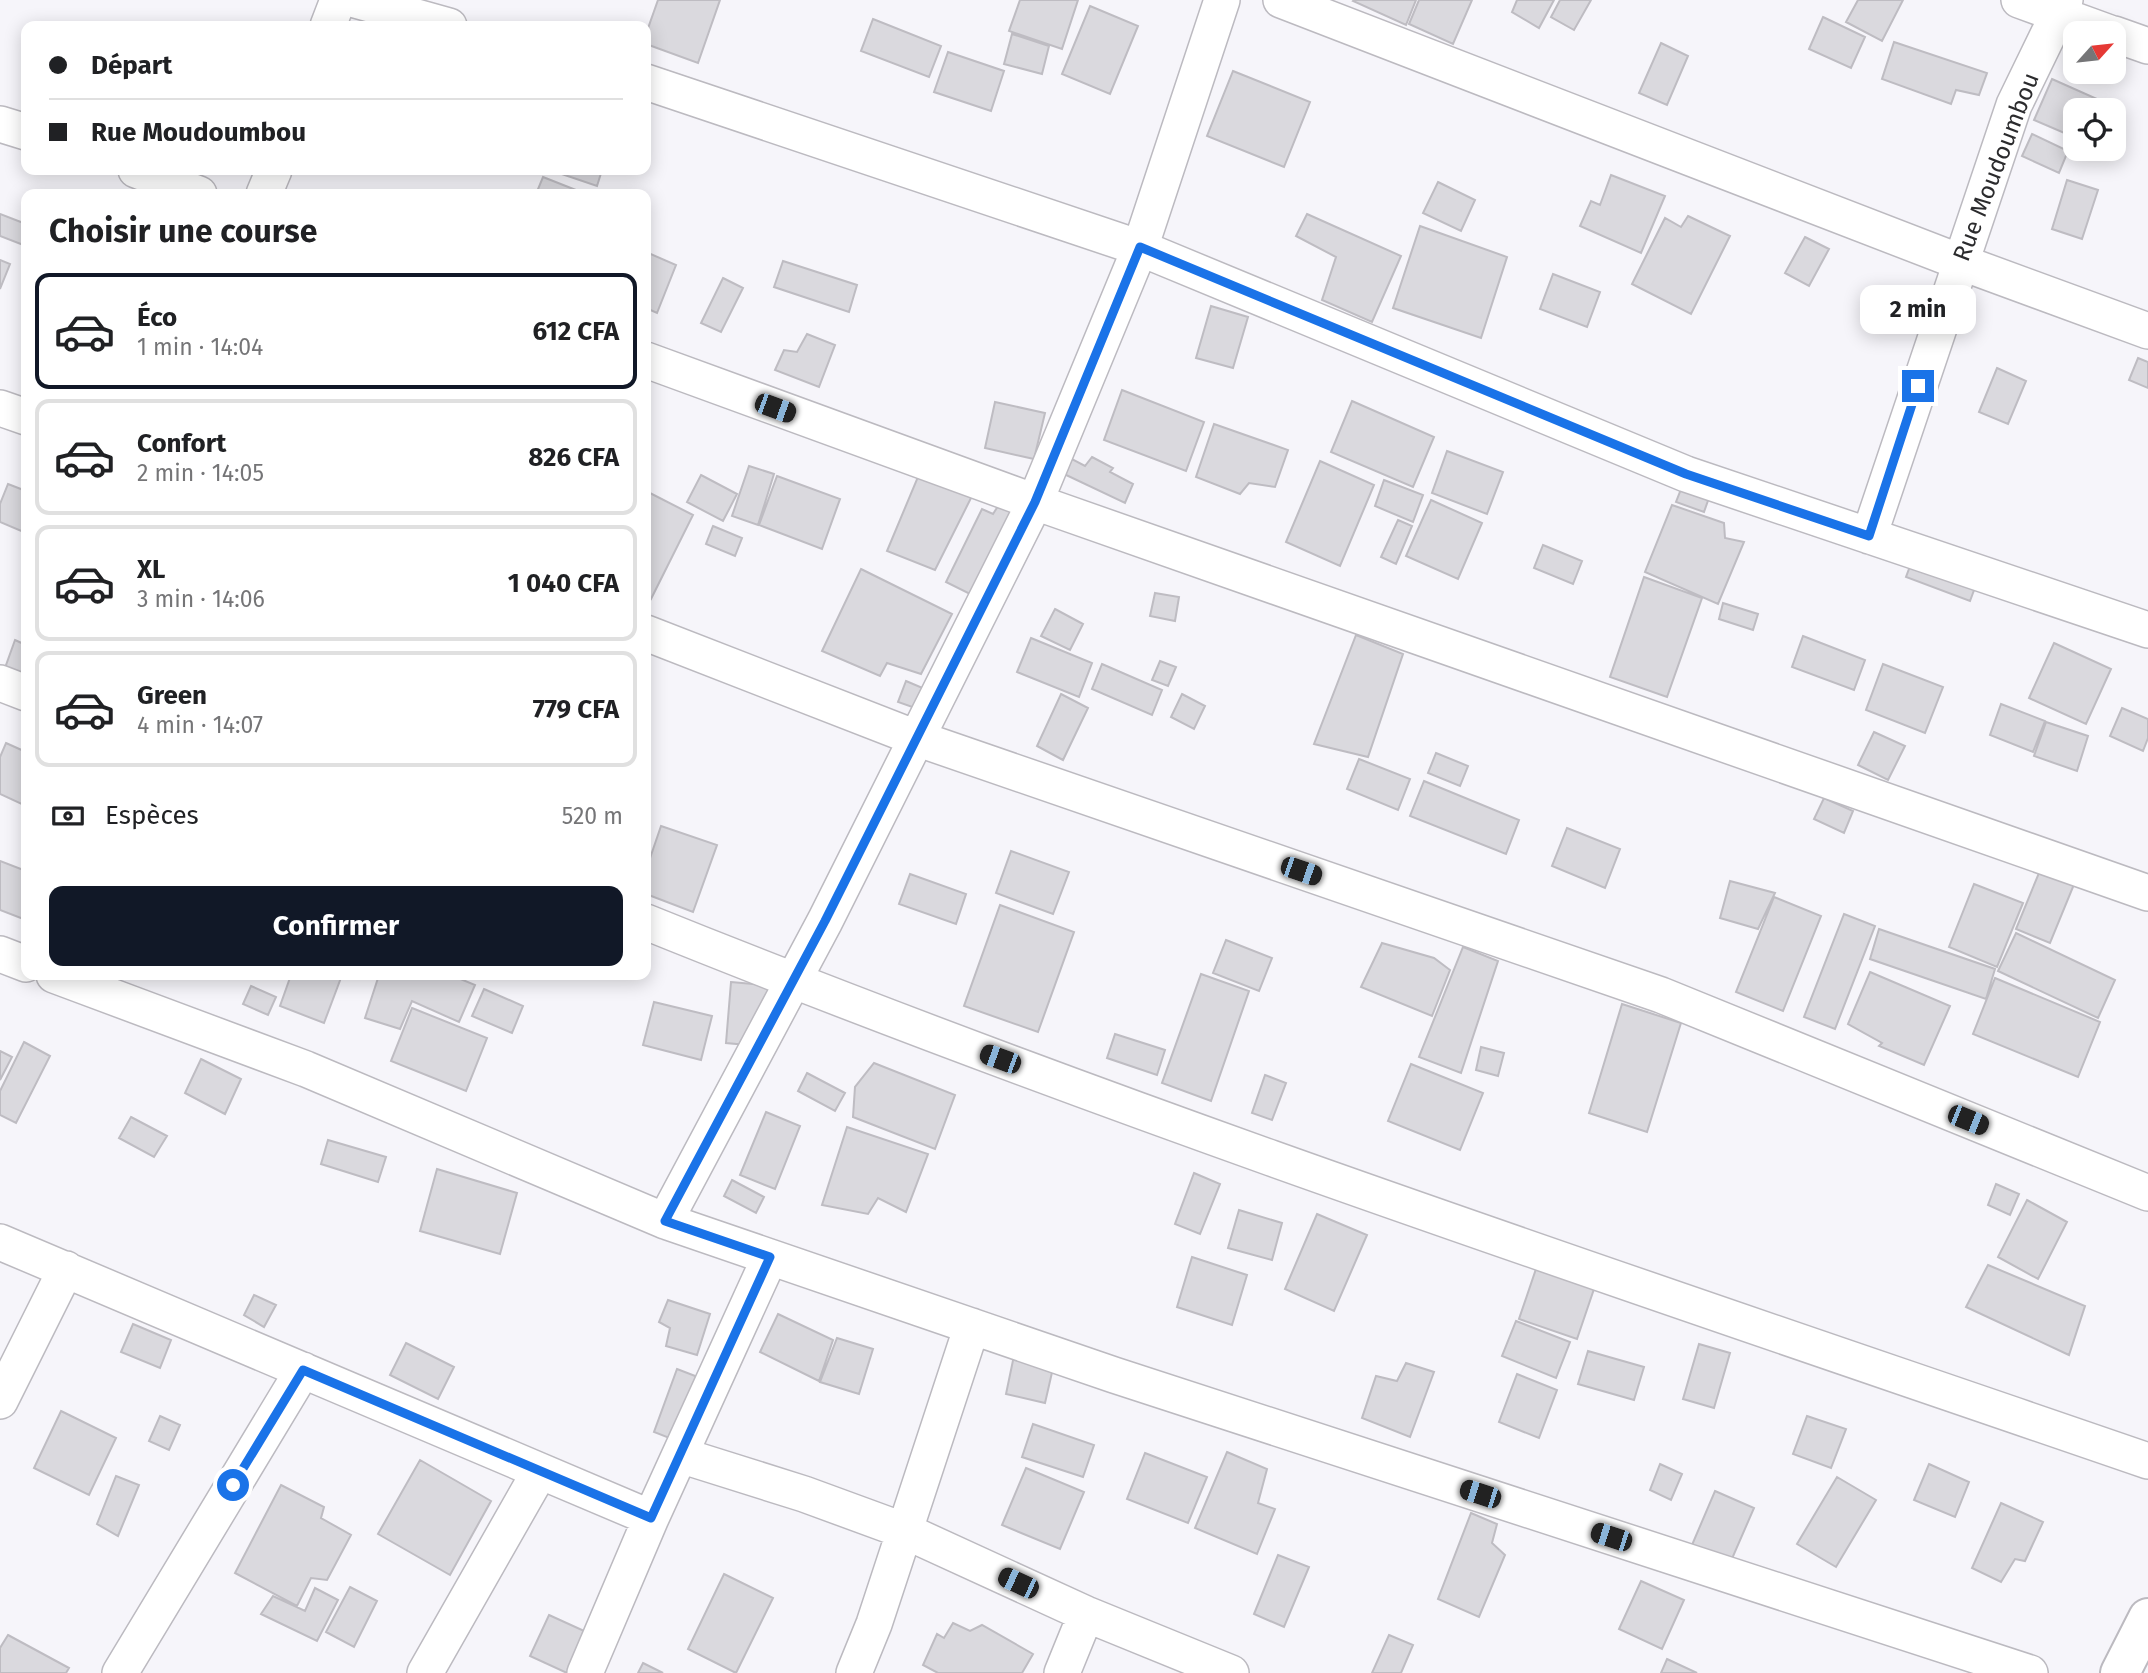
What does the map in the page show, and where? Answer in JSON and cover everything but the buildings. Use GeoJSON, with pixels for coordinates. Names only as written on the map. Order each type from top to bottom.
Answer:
{"type":"FeatureCollection","features":[{"type":"Feature","properties":{"kind":"street"},"geometry":{"type":"LineString","coordinates":[[330,21],[338,0]]}},
{"type":"Feature","properties":{"kind":"street"},"geometry":{"type":"LineString","coordinates":[[355,0],[431,21]]}},
{"type":"Feature","properties":{"kind":"street"},"geometry":{"type":"LineString","coordinates":[[665,1221],[825,921],[1035,502],[1140,247],[1222,0]]}},
{"type":"Feature","properties":{"kind":"street"},"geometry":{"type":"LineString","coordinates":[[2019,0],[2062,8],[2087,21]]}},
{"type":"Feature","properties":{"kind":"street"},"geometry":{"type":"LineString","coordinates":[[1292,2],[1960,262],[2148,331]]}},
{"type":"Feature","properties":{"kind":"street","name":"Rue Moudoumbou"},"geometry":{"type":"LineString","coordinates":[[1869,536],[2014,105],[2062,8]]}},
{"type":"Feature","properties":{"kind":"street"},"geometry":{"type":"LineString","coordinates":[[2126,39],[2148,46]]}},
{"type":"Feature","properties":{"kind":"street"},"geometry":{"type":"LineString","coordinates":[[651,84],[1140,247],[1686,474],[2148,630]]}},
{"type":"Feature","properties":{"kind":"street"},"geometry":{"type":"LineString","coordinates":[[0,124],[21,130]]}},
{"type":"Feature","properties":{"kind":"street"},"geometry":{"type":"LineString","coordinates":[[149,175],[186,189]]}},
{"type":"Feature","properties":{"kind":"street"},"geometry":{"type":"LineString","coordinates":[[651,362],[1035,502],[1757,758],[2148,893]]}},
{"type":"Feature","properties":{"kind":"street"},"geometry":{"type":"LineString","coordinates":[[0,408],[21,415]]}},
{"type":"Feature","properties":{"kind":"street"},"geometry":{"type":"LineString","coordinates":[[651,635],[916,738],[1661,995],[2148,1193]]}},
{"type":"Feature","properties":{"kind":"street"},"geometry":{"type":"LineString","coordinates":[[0,684],[21,691]]}},
{"type":"Feature","properties":{"kind":"street"},"geometry":{"type":"LineString","coordinates":[[651,924],[793,981],[1285,1164],[2148,1461]]}},
{"type":"Feature","properties":{"kind":"street"},"geometry":{"type":"LineString","coordinates":[[0,954],[21,962]]}},
{"type":"Feature","properties":{"kind":"street"},"geometry":{"type":"LineString","coordinates":[[67,980],[306,1069],[665,1221],[1114,1375],[2030,1673]]}},
{"type":"Feature","properties":{"kind":"street"},"geometry":{"type":"LineString","coordinates":[[0,1242],[651,1518]]}},
{"type":"Feature","properties":{"kind":"street"},"geometry":{"type":"LineString","coordinates":[[584,1673],[651,1518],[770,1257]]}},
{"type":"Feature","properties":{"kind":"street"},"geometry":{"type":"LineString","coordinates":[[0,1401],[66,1269]]}},
{"type":"Feature","properties":{"kind":"street"},"geometry":{"type":"LineString","coordinates":[[854,1673],[874,1624],[972,1326]]}},
{"type":"Feature","properties":{"kind":"street"},"geometry":{"type":"LineString","coordinates":[[120,1673],[303,1370]]}},
{"type":"Feature","properties":{"kind":"street"},"geometry":{"type":"LineString","coordinates":[[680,1455],[804,1494],[905,1531],[1086,1614],[1231,1673]]}},
{"type":"Feature","properties":{"kind":"street"},"geometry":{"type":"LineString","coordinates":[[425,1673],[540,1471]]}},
{"type":"Feature","properties":{"kind":"street"},"geometry":{"type":"LineString","coordinates":[[1062,1673],[1086,1614]]}},
{"type":"Feature","properties":{"kind":"street"},"geometry":{"type":"LineString","coordinates":[[2120,1673],[2148,1618]]}},
{"type":"Feature","properties":{"kind":"route"},"geometry":{"type":"LineString","coordinates":[[233,1485],[303,1370],[651,1518],[770,1257],[665,1221],[825,921],[1035,502],[1140,247],[1686,474],[1869,536],[1918,386]]}}]}
